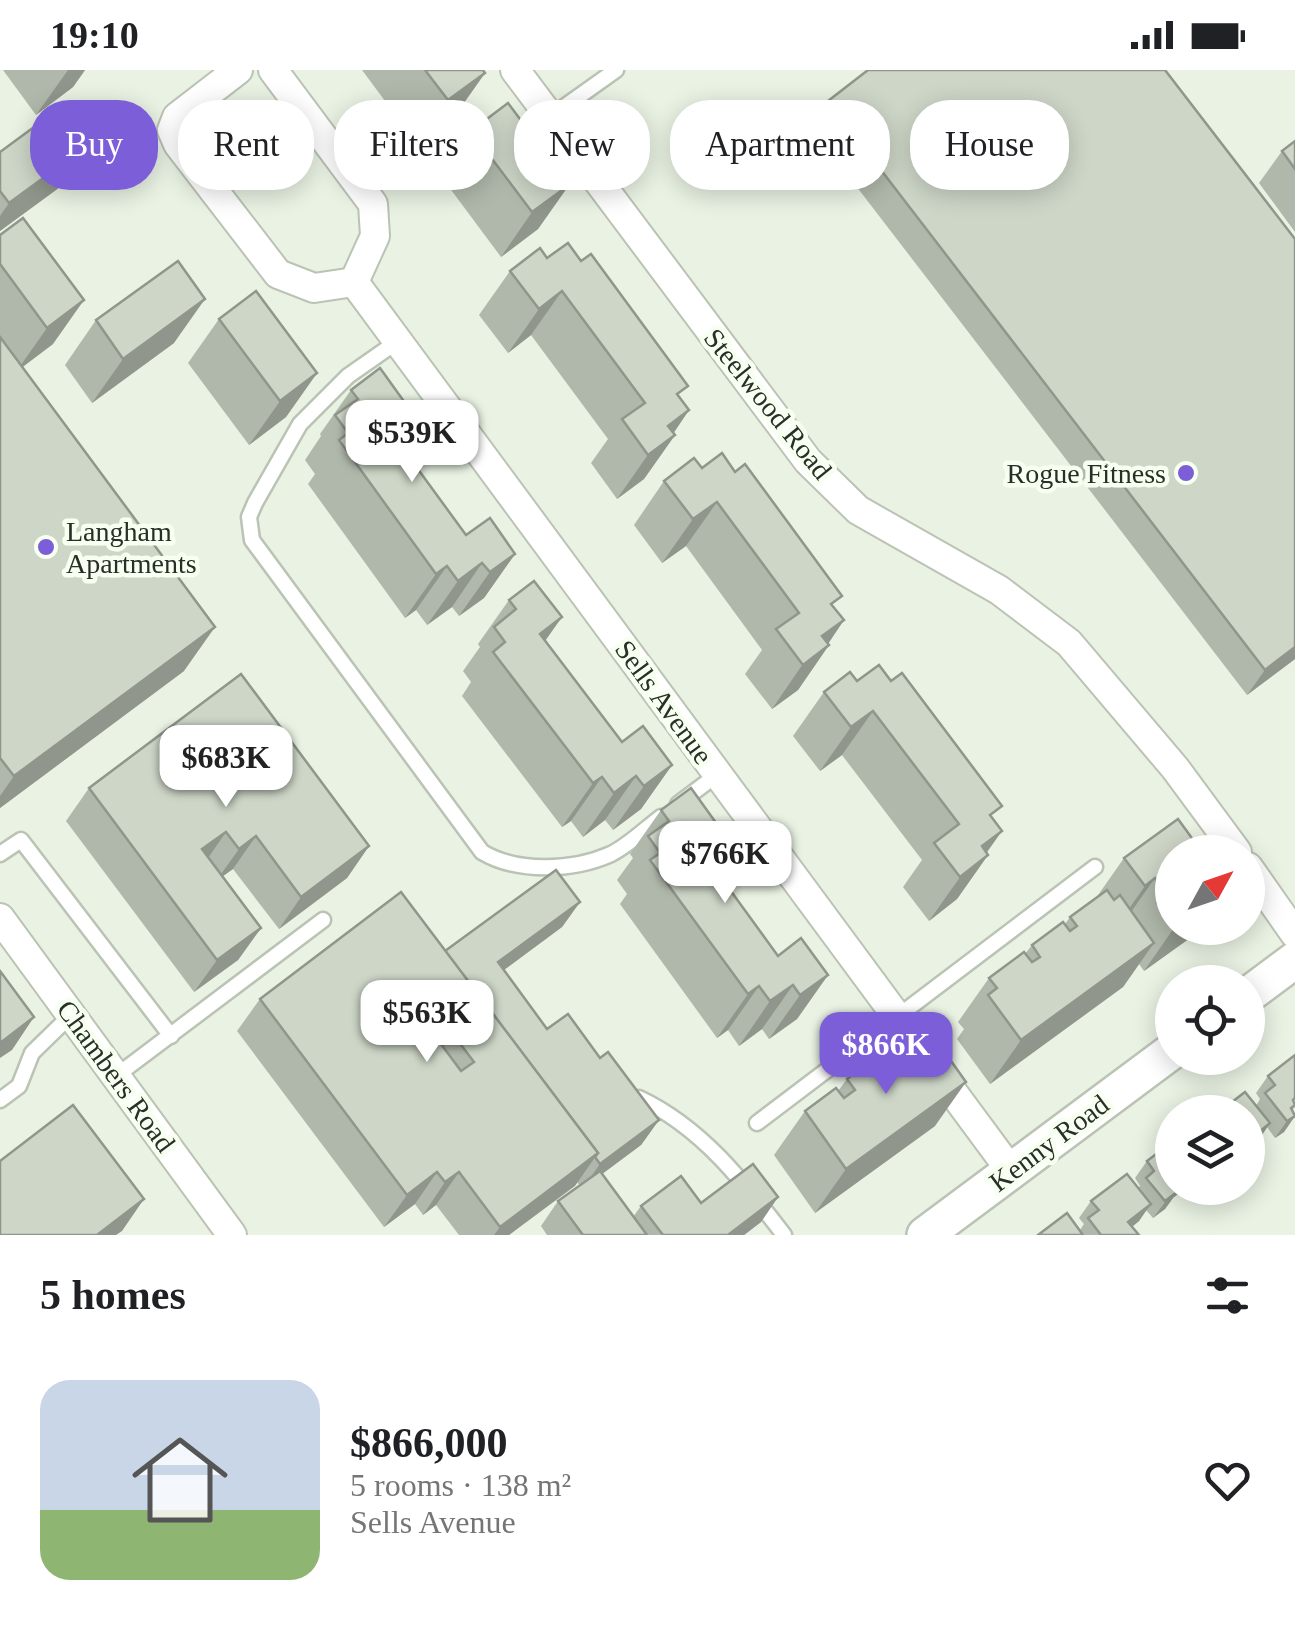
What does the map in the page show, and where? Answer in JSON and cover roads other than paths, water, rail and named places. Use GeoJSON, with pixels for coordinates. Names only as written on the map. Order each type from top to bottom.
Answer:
{"type":"FeatureCollection","features":[{"type":"Feature","properties":{"kind":"street"},"geometry":{"type":"LineString","coordinates":[[238,70],[177,117],[172,130],[178,144],[278,274],[314,288],[354,282],[375,236],[373,204],[273,70]]}},
{"type":"Feature","properties":{"kind":"street","name":"Steelwood Road"},"geometry":{"type":"LineString","coordinates":[[516,70],[538,100]]}},
{"type":"Feature","properties":{"kind":"street","name":"Steelwood Road"},"geometry":{"type":"LineString","coordinates":[[605,190],[808,461],[858,510],[1000,590],[1069,642],[1176,768],[1225,835]]}},
{"type":"Feature","properties":{"kind":"street","name":"Sells Avenue"},"geometry":{"type":"LineString","coordinates":[[354,282],[1010,1172]]}},
{"type":"Feature","properties":{"kind":"street"},"geometry":{"type":"LineString","coordinates":[[1265,891],[1295,934]]}},
{"type":"Feature","properties":{"kind":"street","name":"Chambers Road"},"geometry":{"type":"LineString","coordinates":[[0,918],[232,1235]]}},
{"type":"Feature","properties":{"kind":"street"},"geometry":{"type":"LineString","coordinates":[[1265,982],[1295,960]]}},
{"type":"Feature","properties":{"kind":"street","name":"Kenny Road"},"geometry":{"type":"LineString","coordinates":[[926,1235],[1155,1064]]}},
{"type":"Feature","properties":{"kind":"lane"},"geometry":{"type":"LineString","coordinates":[[574,100],[616,70]]}},
{"type":"Feature","properties":{"kind":"lane"},"geometry":{"type":"LineString","coordinates":[[398,342],[348,376],[300,424],[255,503],[248,526],[252,540],[482,852],[501,863],[560,867],[615,852],[718,774]]}},
{"type":"Feature","properties":{"kind":"lane"},"geometry":{"type":"LineString","coordinates":[[0,854],[21,840],[171,1036]]}},
{"type":"Feature","properties":{"kind":"lane"},"geometry":{"type":"LineString","coordinates":[[757,1123],[1096,867]]}},
{"type":"Feature","properties":{"kind":"lane"},"geometry":{"type":"LineString","coordinates":[[116,1076],[323,920]]}},
{"type":"Feature","properties":{"kind":"lane"},"geometry":{"type":"LineString","coordinates":[[0,1100],[19,1086],[32,1052],[71,1014]]}},
{"type":"Feature","properties":{"kind":"lane"},"geometry":{"type":"LineString","coordinates":[[639,1098],[672,1114],[714,1152],[745,1183],[784,1235]]}},
{"type":"Feature","properties":{"kind":"place","name":"Rogue Fitness"},"geometry":{"type":"Point","coordinates":[1186,473]}},
{"type":"Feature","properties":{"kind":"place","name":"Langham Apartments"},"geometry":{"type":"Point","coordinates":[46,547]}}]}
